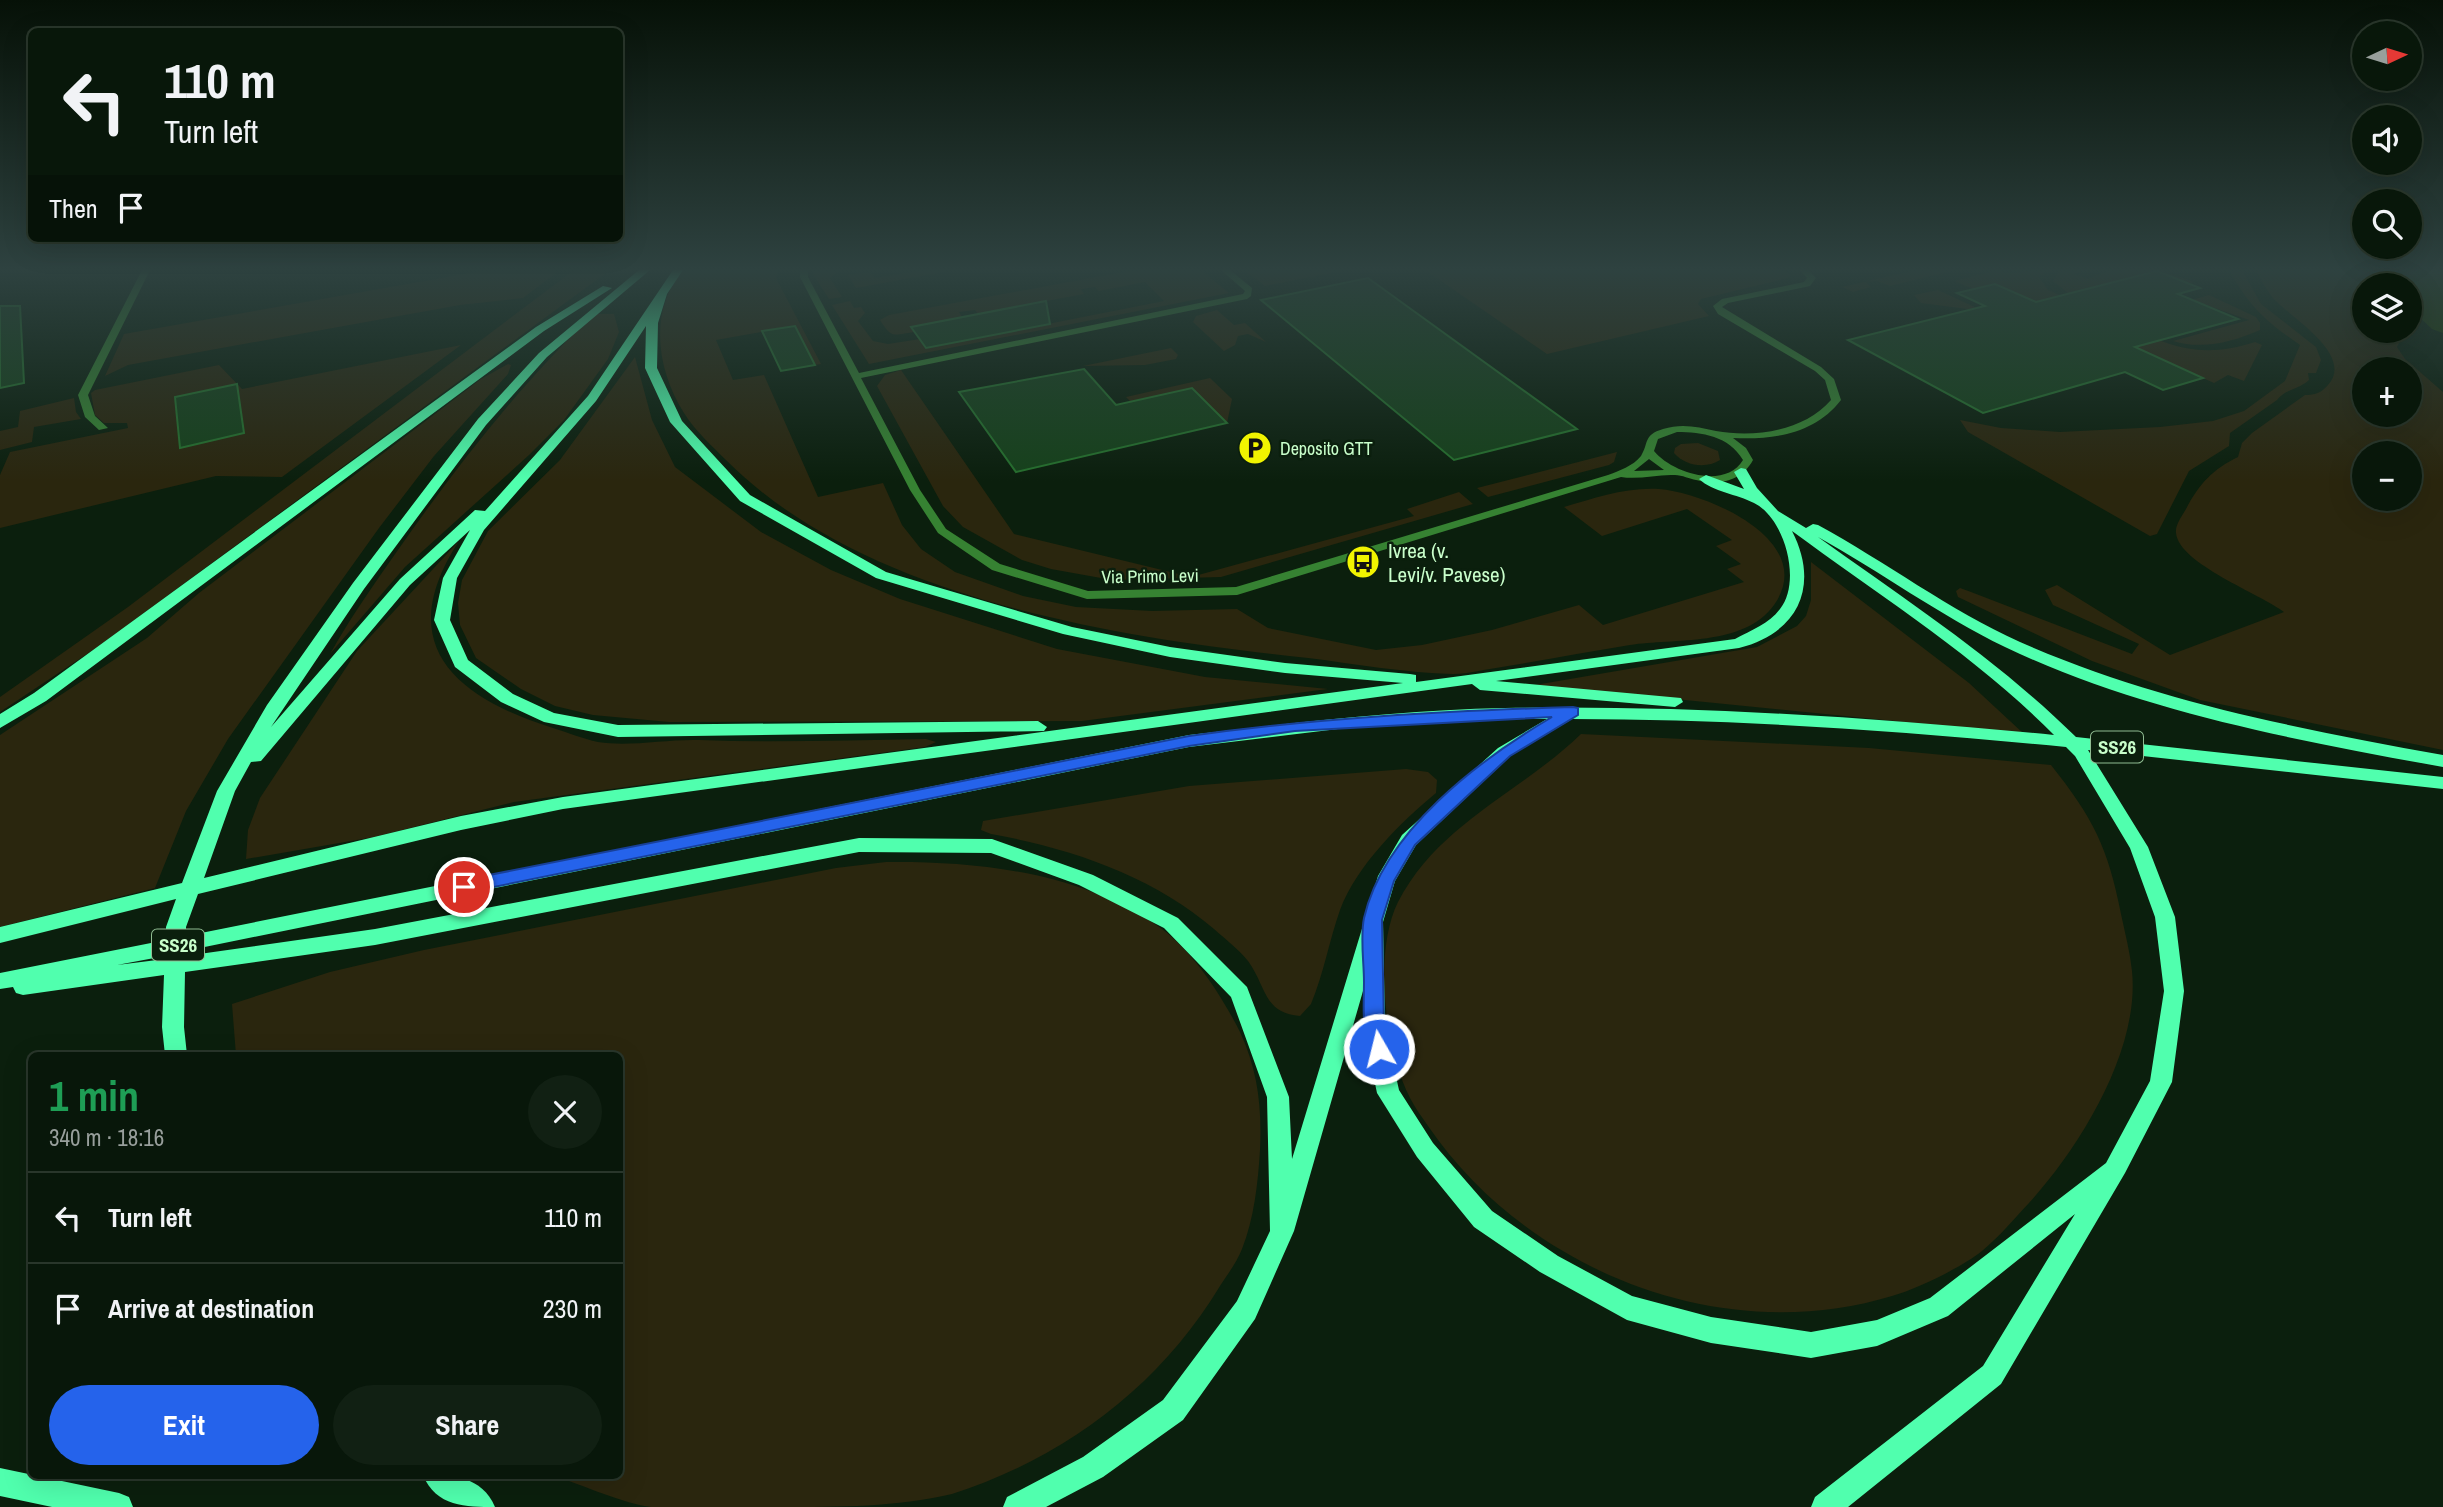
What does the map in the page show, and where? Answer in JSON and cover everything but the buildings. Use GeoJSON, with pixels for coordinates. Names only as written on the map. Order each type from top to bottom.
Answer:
{"type":"FeatureCollection","features":[{"type":"Feature","properties":{"kind":"main road"},"geometry":{"type":"LineString","coordinates":[[0,722],[40,697],[523,340]]}},
{"type":"Feature","properties":{"kind":"main road"},"geometry":{"type":"LineString","coordinates":[[176,1052],[173,1027],[176,927],[226,792],[273,709],[358,586],[482,422],[542,355],[560,340]]}},
{"type":"Feature","properties":{"kind":"main road"},"geometry":{"type":"LineString","coordinates":[[630,340],[592,398],[478,528],[450,578],[442,620],[461,663],[518,703],[550,718],[618,731],[1115,726]]}},
{"type":"Feature","properties":{"kind":"main road"},"geometry":{"type":"LineString","coordinates":[[652,340],[651,369],[676,422],[745,498],[881,575],[1069,631],[1170,652],[1285,668],[1648,698],[1790,717]]}},
{"type":"Feature","properties":{"kind":"main road"},"geometry":{"type":"LineString","coordinates":[[1752,457],[1753,494],[1980,661],[2034,705],[2081,752],[2139,847],[2165,917],[2174,991],[2161,1082],[2117,1166],[1992,1374],[1825,1507]]}},
{"type":"Feature","properties":{"kind":"main road"},"geometry":{"type":"LineString","coordinates":[[226,792],[405,582],[534,464]]}},
{"type":"Feature","properties":{"kind":"main road"},"geometry":{"type":"LineString","coordinates":[[1706,479],[1738,490],[1824,533],[1936,604],[2014,644],[2102,679],[2194,710],[2288,734],[2443,761]]}},
{"type":"Feature","properties":{"kind":"main road"},"geometry":{"type":"LineString","coordinates":[[0,935],[461,823],[563,803],[1739,643],[1777,622],[1798,596],[1800,577],[1795,555],[1787,536],[1766,505]]}},
{"type":"Feature","properties":{"kind":"main road","name":"SS26"},"geometry":{"type":"LineString","coordinates":[[0,981],[1189,741],[1295,726],[1453,715],[1573,712],[1638,711],[1790,717],[2039,738],[2443,783]]}},
{"type":"Feature","properties":{"kind":"main road"},"geometry":{"type":"LineString","coordinates":[[1017,1507],[1093,1467],[1173,1410],[1246,1310],[1282,1231],[1385,881],[1409,840],[1504,752],[1573,712]]}},
{"type":"Feature","properties":{"kind":"main road"},"geometry":{"type":"LineString","coordinates":[[0,990],[375,937],[859,845],[992,846],[1086,880],[1171,923],[1240,993],[1278,1097],[1282,1231]]}},
{"type":"Feature","properties":{"kind":"main road"},"geometry":{"type":"LineString","coordinates":[[1373,920],[1374,1027],[1388,1093],[1425,1150],[1483,1219],[1549,1264],[1627,1307],[1711,1330],[1811,1345],[1877,1333],[1939,1307],[2117,1166]]}},
{"type":"Feature","properties":{"kind":"main road"},"geometry":{"type":"LineString","coordinates":[[442,1479],[481,1507]]}},
{"type":"Feature","properties":{"kind":"main road"},"geometry":{"type":"LineString","coordinates":[[0,1482],[119,1507]]}},
{"type":"Feature","properties":{"kind":"street"},"geometry":{"type":"LineString","coordinates":[[103,428],[90,417],[83,395],[111,340]]}},
{"type":"Feature","properties":{"kind":"street","name":"Via Primo Levi"},"geometry":{"type":"LineString","coordinates":[[837,340],[915,490],[942,531],[996,567],[1087,595],[1237,591],[1612,477],[1635,466],[1648,451],[1649,443],[1654,437],[1665,432],[1679,430],[1750,436],[1780,432]]}},
{"type":"Feature","properties":{"kind":"street"},"geometry":{"type":"LineString","coordinates":[[856,376],[1030,340]]}},
{"type":"Feature","properties":{"kind":"street"},"geometry":{"type":"LineString","coordinates":[[1706,479],[1752,457],[1780,432],[1826,415],[1836,400],[1829,379],[1818,369],[1769,340]]}},
{"type":"Feature","properties":{"kind":"street"},"geometry":{"type":"LineString","coordinates":[[1711,433],[1733,442],[1752,457]]}},
{"type":"Feature","properties":{"kind":"street"},"geometry":{"type":"LineString","coordinates":[[1648,451],[1657,464],[1678,474]]}},
{"type":"Feature","properties":{"kind":"street","name":"Via Primo Levi"},"geometry":{"type":"LineString","coordinates":[[1612,477],[1650,472],[1706,479]]}},
{"type":"Feature","properties":{"kind":"shaded area"},"geometry":{"type":"Polygon","coordinates":[[[121,340],[265,340],[128,365],[105,376],[121,340]]]}},
{"type":"Feature","properties":{"kind":"shaded area"},"geometry":{"type":"Polygon","coordinates":[[[481,340],[514,340],[99,646],[0,712],[0,697],[128,607],[481,340]]]}},
{"type":"Feature","properties":{"kind":"shaded area"},"geometry":{"type":"Polygon","coordinates":[[[568,340],[616,340],[608,359],[564,420],[405,567],[330,654],[412,530],[454,473],[521,391],[568,340]]]}},
{"type":"Feature","properties":{"kind":"shaded area"},"geometry":{"type":"Polygon","coordinates":[[[716,340],[733,380],[764,375],[818,497],[883,483],[902,525],[921,549],[955,572],[1023,596],[1076,607],[1152,611],[1237,609],[1268,628],[1376,650],[1422,645],[1492,630],[1579,605],[1603,625],[1744,582],[1727,569],[1741,564],[1716,546],[1732,540],[1687,509],[1602,536],[1564,507],[1611,494],[1647,489],[1680,493],[1704,500],[1751,524],[1770,541],[1782,560],[1784,582],[1774,605],[1761,618],[1745,628],[1727,634],[1630,645],[1453,674],[1399,670],[1235,649],[1078,624],[999,604],[922,579],[850,548],[784,509],[727,461],[689,420],[668,378],[660,341],[716,340]]]}},
{"type":"Feature","properties":{"kind":"shaded area"},"geometry":{"type":"Polygon","coordinates":[[[802,340],[809,340],[821,364],[815,365],[802,340]]]}},
{"type":"Feature","properties":{"kind":"shaded area"},"geometry":{"type":"Polygon","coordinates":[[[854,340],[888,344],[921,340],[926,348],[965,340],[989,340],[869,364],[854,340]]]}},
{"type":"Feature","properties":{"kind":"shaded area"},"geometry":{"type":"Polygon","coordinates":[[[1213,340],[1237,340],[1235,345],[1224,351],[1213,340]]]}},
{"type":"Feature","properties":{"kind":"shaded area"},"geometry":{"type":"Polygon","coordinates":[[[1527,340],[1605,340],[1547,354],[1527,340]]]}},
{"type":"Feature","properties":{"kind":"shaded area"},"geometry":{"type":"Polygon","coordinates":[[[2119,340],[2159,340],[2201,350],[2217,350],[2255,342],[2262,345],[2244,381],[2228,375],[2214,383],[2119,340]]]}},
{"type":"Feature","properties":{"kind":"shaded area"},"geometry":{"type":"Polygon","coordinates":[[[2175,340],[2229,340],[2206,345],[2173,341],[2175,340]]]}},
{"type":"Feature","properties":{"kind":"shaded area"},"geometry":{"type":"Polygon","coordinates":[[[2294,340],[2307,340],[2316,347],[2321,360],[2316,373],[2308,373],[2309,380],[2285,393],[2230,433],[2229,446],[2189,471],[2157,534],[2150,536],[1968,432],[1960,420],[2001,428],[2060,432],[2160,427],[2213,421],[2244,411],[2285,381],[2300,345],[2294,340]]]}},
{"type":"Feature","properties":{"kind":"shaded area"},"geometry":{"type":"Polygon","coordinates":[[[2319,340],[2399,343],[2397,347],[2404,357],[2352,357],[2352,427],[2422,427],[2422,374],[2443,392],[2443,750],[2200,700],[2092,661],[1958,597],[1956,591],[1960,588],[2132,654],[2139,644],[2053,605],[2045,590],[2057,585],[2170,655],[2284,612],[2205,567],[2191,556],[2181,545],[2176,533],[2177,527],[2196,492],[2214,472],[2238,457],[2242,443],[2252,433],[2305,395],[2315,394],[2328,385],[2334,373],[2333,362],[2319,340]]]}},
{"type":"Feature","properties":{"kind":"shaded area"},"geometry":{"type":"Polygon","coordinates":[[[461,345],[282,477],[216,476],[0,528],[0,475],[10,452],[128,428],[127,423],[104,423],[95,415],[91,393],[95,390],[219,365],[242,389],[461,345]]]}},
{"type":"Feature","properties":{"kind":"shaded area"},"geometry":{"type":"Polygon","coordinates":[[[1171,348],[1178,355],[1176,359],[1145,365],[1083,366],[1171,348]]]}},
{"type":"Feature","properties":{"kind":"shaded area"},"geometry":{"type":"Polygon","coordinates":[[[635,357],[652,420],[675,467],[761,532],[831,570],[900,599],[1057,649],[1205,677],[1328,689],[1082,721],[669,722],[593,715],[555,706],[521,689],[476,658],[460,625],[458,603],[462,580],[488,531],[560,460],[635,357]]]}},
{"type":"Feature","properties":{"kind":"shaded area"},"geometry":{"type":"Polygon","coordinates":[[[508,364],[511,365],[508,374],[434,456],[228,739],[186,811],[155,888],[0,927],[0,735],[147,638],[199,593],[481,379],[508,364]]]}},
{"type":"Feature","properties":{"kind":"shaded area"},"geometry":{"type":"Polygon","coordinates":[[[901,370],[1014,534],[1191,577],[1414,516],[1407,509],[1459,492],[1473,504],[1221,577],[1112,580],[1051,569],[1022,560],[963,527],[943,506],[877,386],[885,375],[901,370]]]}},
{"type":"Feature","properties":{"kind":"shaded area"},"geometry":{"type":"Polygon","coordinates":[[[1210,378],[1232,399],[1227,423],[1192,388],[1131,402],[1126,397],[1210,378]]]}},
{"type":"Feature","properties":{"kind":"shaded area"},"geometry":{"type":"Polygon","coordinates":[[[74,398],[76,412],[81,419],[34,427],[32,442],[0,450],[0,431],[18,427],[20,411],[74,398]]]}},
{"type":"Feature","properties":{"kind":"shaded area"},"geometry":{"type":"Polygon","coordinates":[[[1698,443],[1718,451],[1720,460],[1708,465],[1696,465],[1684,461],[1674,453],[1675,448],[1681,444],[1698,443]]]}},
{"type":"Feature","properties":{"kind":"shaded area"},"geometry":{"type":"Polygon","coordinates":[[[1617,452],[1614,462],[1609,465],[1488,497],[1477,488],[1617,452]]]}},
{"type":"Feature","properties":{"kind":"shaded area"},"geometry":{"type":"Polygon","coordinates":[[[459,541],[440,577],[432,609],[433,637],[444,662],[462,682],[487,700],[518,715],[587,739],[610,743],[926,739],[936,742],[925,747],[514,802],[374,837],[246,859],[248,830],[260,798],[357,651],[459,541]]]}},
{"type":"Feature","properties":{"kind":"shaded area"},"geometry":{"type":"Polygon","coordinates":[[[1811,562],[1969,683],[2024,734],[1535,685],[1757,647],[1797,626],[1806,616],[1811,600],[1811,562]]]}},
{"type":"Feature","properties":{"kind":"shaded area"},"geometry":{"type":"Polygon","coordinates":[[[1581,734],[1869,748],[2051,765],[2078,801],[2104,851],[2129,950],[2132,1001],[2116,1064],[2103,1096],[2086,1126],[2068,1154],[2029,1203],[1982,1251],[1951,1270],[1902,1293],[1827,1310],[1762,1312],[1697,1303],[1633,1285],[1573,1257],[1518,1221],[1469,1177],[1428,1126],[1412,1102],[1401,1078],[1385,1000],[1386,947],[1390,923],[1398,902],[1435,851],[1482,810],[1581,734]]]}},
{"type":"Feature","properties":{"kind":"shaded area"},"geometry":{"type":"Polygon","coordinates":[[[1406,769],[1428,772],[1437,780],[1436,793],[1394,831],[1357,877],[1340,910],[1311,1004],[1300,1016],[1280,1011],[1274,1006],[1249,962],[1240,952],[1190,910],[1165,894],[1137,879],[1080,856],[981,830],[983,821],[1189,786],[1406,769]]]}},
{"type":"Feature","properties":{"kind":"shaded area"},"geometry":{"type":"Polygon","coordinates":[[[886,862],[921,862],[1029,874],[1098,894],[1131,910],[1174,939],[1196,963],[1225,1004],[1246,1047],[1258,1090],[1260,1134],[1257,1188],[1250,1226],[1242,1249],[1196,1322],[1138,1387],[1070,1439],[1033,1461],[952,1494],[910,1502],[846,1506],[651,1507],[563,1479],[623,1479],[623,1052],[236,1052],[232,1004],[330,972],[424,950],[836,868],[886,862]]]}},
{"type":"Feature","properties":{"kind":"place","name":"Deposito GTT"},"geometry":{"type":"Point","coordinates":[1255,448]}},
{"type":"Feature","properties":{"kind":"place","name":"Ivrea (v. Levi/v. Pavese)"},"geometry":{"type":"Point","coordinates":[1363,562]}},
{"type":"Feature","properties":{"kind":"route"},"geometry":{"type":"LineString","coordinates":[[464,887],[1189,741],[1295,726],[1453,715],[1573,712],[1504,752],[1409,840],[1385,881],[1373,920],[1374,1027],[1379,1049]]}}]}
